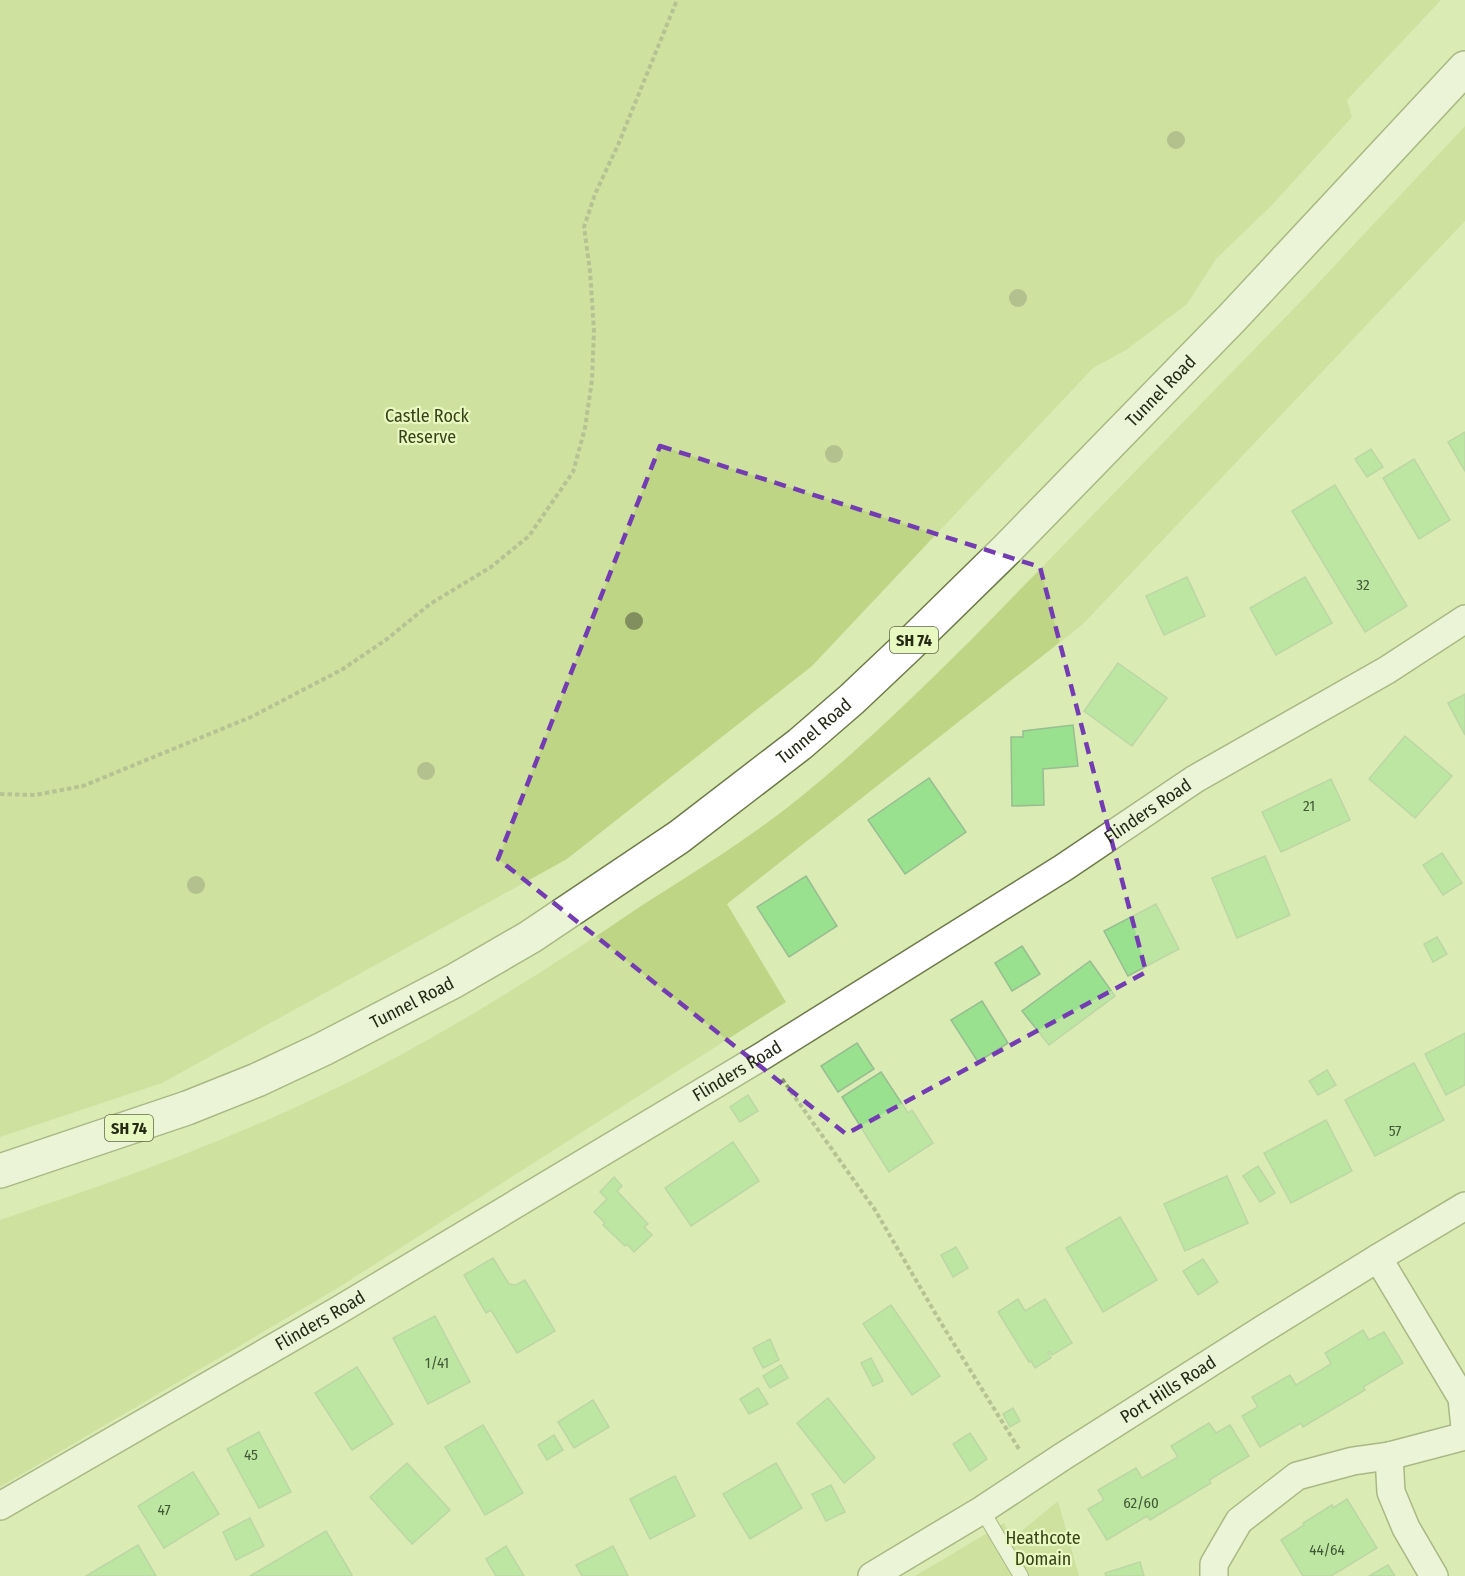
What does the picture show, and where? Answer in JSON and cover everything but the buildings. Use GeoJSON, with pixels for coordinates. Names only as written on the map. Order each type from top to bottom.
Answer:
{"type":"FeatureCollection","features":[{"type":"Feature","properties":{"kind":"highway","name":"Tunnel Road"},"geometry":{"type":"LineString","coordinates":[[0,1171],[188,1108],[257,1080],[323,1049],[454,981],[530,937],[679,837],[800,744],[852,699],[932,622],[1232,318],[1465,68]]}},
{"type":"Feature","properties":{"kind":"street","name":"Flinders Road"},"geometry":{"type":"LineString","coordinates":[[0,1506],[339,1310],[765,1055],[1063,868],[1195,779],[1387,670],[1465,619]]}},
{"type":"Feature","properties":{"kind":"street","name":"Port Hills Road"},"geometry":{"type":"LineString","coordinates":[[872,1576],[982,1510],[1378,1257],[1465,1206]]}},
{"type":"Feature","properties":{"kind":"street"},"geometry":{"type":"LineString","coordinates":[[1378,1257],[1462,1398],[1465,1428]]}},
{"type":"Feature","properties":{"kind":"street"},"geometry":{"type":"LineString","coordinates":[[1214,1576],[1214,1564],[1239,1521],[1297,1476],[1353,1461],[1389,1456],[1465,1436]]}},
{"type":"Feature","properties":{"kind":"street"},"geometry":{"type":"LineString","coordinates":[[1389,1456],[1395,1501],[1406,1528],[1434,1576]]}},
{"type":"Feature","properties":{"kind":"lane"},"geometry":{"type":"LineString","coordinates":[[982,1510],[1021,1576]]}},
{"type":"Feature","properties":{"kind":"path"},"geometry":{"type":"LineString","coordinates":[[0,794],[35,795],[83,786],[251,717],[343,669],[387,639],[430,604],[492,567],[529,536],[573,472],[585,428],[592,380],[594,332],[590,271],[584,227],[677,0]]}},
{"type":"Feature","properties":{"kind":"path"},"geometry":{"type":"LineString","coordinates":[[777,1072],[875,1210],[1011,1437]]}},
{"type":"Feature","properties":{"kind":"highlighted area"},"geometry":{"type":"Polygon","coordinates":[[[660,446],[1040,567],[1146,972],[846,1134],[498,859],[660,446]]]}},
{"type":"Feature","properties":{"kind":"green space","name":"Castle Rock Reserve"},"geometry":{"type":"Polygon","coordinates":[[[0,0],[1441,0],[1347,100],[1352,117],[1272,205],[1216,259],[1187,304],[1126,350],[1093,368],[812,666],[567,859],[162,1083],[0,1137],[0,0]]]}},
{"type":"Feature","properties":{"kind":"green space"},"geometry":{"type":"Polygon","coordinates":[[[1465,126],[1465,221],[1083,624],[727,904],[786,1002],[336,1289],[0,1487],[0,1220],[98,1187],[242,1131],[382,1065],[449,1028],[546,969],[771,820],[859,747],[970,641],[1308,294],[1465,126]]]}},
{"type":"Feature","properties":{"kind":"green space","name":"Heathcote Domain"},"geometry":{"type":"Polygon","coordinates":[[[1058,1501],[1079,1576],[915,1576],[1004,1523],[1012,1539],[1058,1501]]]}}]}
